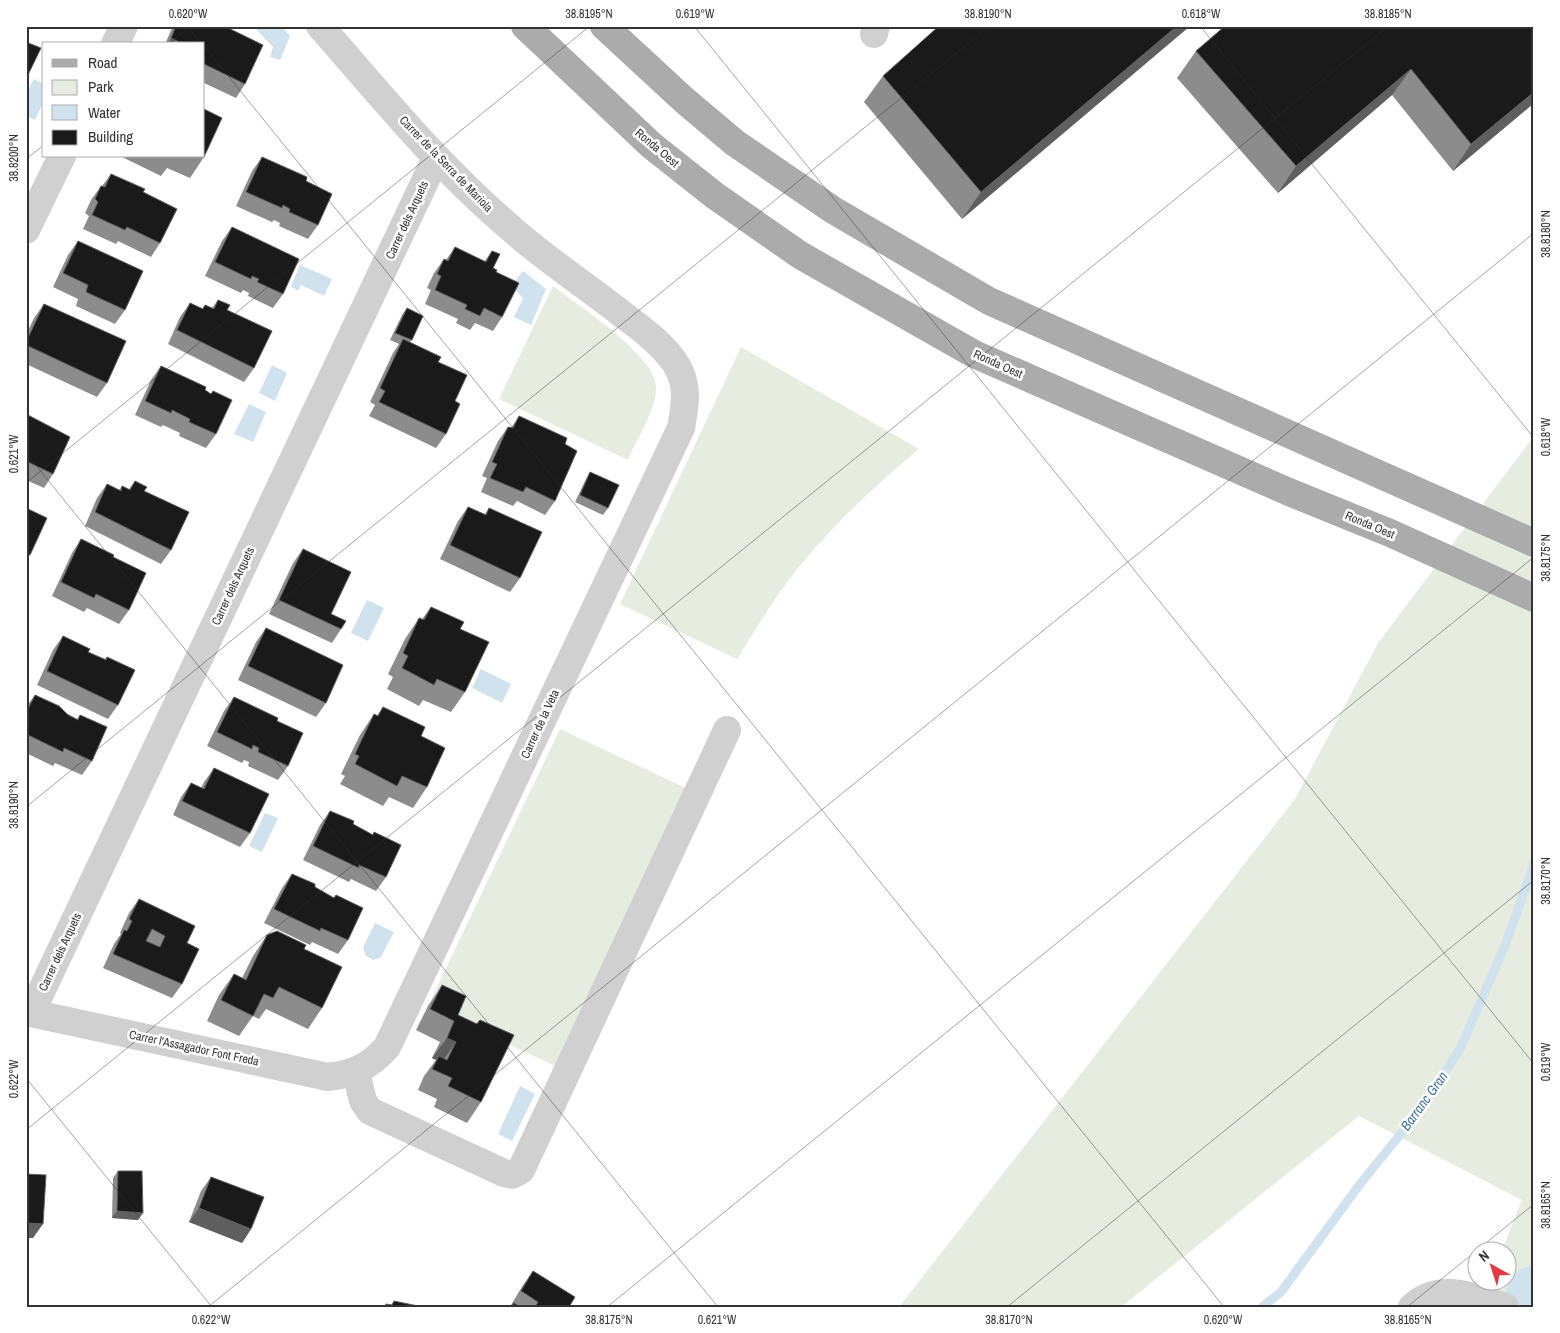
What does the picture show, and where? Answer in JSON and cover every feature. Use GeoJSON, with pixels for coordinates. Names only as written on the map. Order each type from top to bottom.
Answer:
{"type":"FeatureCollection","features":[{"type":"Feature","properties":{"kind":"main road","name":"Ronda Oest"},"geometry":{"type":"LineString","coordinates":[[525,26],[651,145],[714,195],[800,255],[974,354],[1289,492],[1390,533],[1534,598]]}},
{"type":"Feature","properties":{"kind":"main road"},"geometry":{"type":"LineString","coordinates":[[604,26],[684,100],[736,144],[841,215],[989,301],[1534,543]]}},
{"type":"Feature","properties":{"kind":"street"},"geometry":{"type":"LineString","coordinates":[[116,42],[124,26]]}},
{"type":"Feature","properties":{"kind":"street","name":"Carrer de la Serra de Mariola"},"geometry":{"type":"LineString","coordinates":[[320,26],[436,158],[508,227],[643,330],[663,348],[676,366]]}},
{"type":"Feature","properties":{"kind":"street"},"geometry":{"type":"LineString","coordinates":[[26,230],[61,158]]}},
{"type":"Feature","properties":{"kind":"street","name":"Carrer dels Arquets"},"geometry":{"type":"LineString","coordinates":[[28,1013],[436,158]]}},
{"type":"Feature","properties":{"kind":"street","name":"Carrer de la Veta"},"geometry":{"type":"LineString","coordinates":[[359,1071],[375,1060],[387,1047],[681,428],[686,397],[685,383],[676,366]]}},
{"type":"Feature","properties":{"kind":"street"},"geometry":{"type":"LineString","coordinates":[[359,1071],[364,1101],[370,1111],[504,1173],[512,1175],[521,1170],[727,730]]}},
{"type":"Feature","properties":{"kind":"street","name":"Carrer l'Assagador Font Freda"},"geometry":{"type":"LineString","coordinates":[[28,1013],[328,1077],[359,1071]]}},
{"type":"Feature","properties":{"kind":"street"},"geometry":{"type":"LineString","coordinates":[[1412,1307],[1432,1294],[1445,1291],[1474,1297],[1505,1307]]}},
{"type":"Feature","properties":{"kind":"green space"},"geometry":{"type":"Polygon","coordinates":[[[553,286],[631,347],[645,362],[653,376],[656,389],[655,398],[645,425],[628,460],[499,399],[553,286]]]}},
{"type":"Feature","properties":{"kind":"green space"},"geometry":{"type":"Polygon","coordinates":[[[741,347],[919,449],[859,502],[817,546],[777,596],[737,659],[620,604],[741,347]]]}},
{"type":"Feature","properties":{"kind":"green space"},"geometry":{"type":"Polygon","coordinates":[[[1534,436],[1534,1307],[1479,1307],[1486,1290],[1518,1290],[1518,1240],[1506,1240],[1522,1200],[1359,1116],[1121,1307],[899,1307],[1295,799],[1378,643],[1534,436]]]}},
{"type":"Feature","properties":{"kind":"green space"},"geometry":{"type":"Polygon","coordinates":[[[560,729],[690,790],[557,1067],[428,1006],[560,729]]]}},
{"type":"Feature","properties":{"kind":"water"},"geometry":{"type":"Polygon","coordinates":[[[253,26],[281,26],[290,36],[280,60],[270,57],[273,47],[253,26]]]}},
{"type":"Feature","properties":{"kind":"water"},"geometry":{"type":"Polygon","coordinates":[[[34,79],[42,83],[42,104],[35,120],[26,116],[26,94],[34,79]]]}},
{"type":"Feature","properties":{"kind":"water"},"geometry":{"type":"Polygon","coordinates":[[[300,265],[332,279],[324,296],[301,285],[298,291],[291,286],[300,265]]]}},
{"type":"Feature","properties":{"kind":"water"},"geometry":{"type":"Polygon","coordinates":[[[523,271],[546,289],[531,325],[514,317],[523,298],[511,286],[523,271]]]}},
{"type":"Feature","properties":{"kind":"water"},"geometry":{"type":"Polygon","coordinates":[[[272,365],[287,373],[275,401],[259,393],[272,365]]]}},
{"type":"Feature","properties":{"kind":"water"},"geometry":{"type":"Polygon","coordinates":[[[249,404],[266,412],[253,442],[234,434],[249,404]]]}},
{"type":"Feature","properties":{"kind":"water"},"geometry":{"type":"Polygon","coordinates":[[[367,600],[384,608],[368,641],[351,633],[367,600]]]}},
{"type":"Feature","properties":{"kind":"water"},"geometry":{"type":"Polygon","coordinates":[[[481,669],[511,684],[502,703],[472,688],[481,669]]]}},
{"type":"Feature","properties":{"kind":"water"},"geometry":{"type":"Polygon","coordinates":[[[265,813],[278,818],[262,852],[249,846],[265,813]]]}},
{"type":"Feature","properties":{"kind":"water"},"geometry":{"type":"Polygon","coordinates":[[[375,923],[394,932],[381,957],[373,960],[366,956],[363,947],[375,923]]]}},
{"type":"Feature","properties":{"kind":"water"},"geometry":{"type":"Polygon","coordinates":[[[520,1086],[535,1094],[512,1141],[498,1134],[520,1086]]]}},
{"type":"Feature","properties":{"kind":"building"},"geometry":{"type":"Polygon","coordinates":[[[176,26],[224,26],[263,45],[245,84],[205,64],[205,42],[179,42],[171,38],[176,26]]]}},
{"type":"Feature","properties":{"kind":"building"},"geometry":{"type":"Polygon","coordinates":[[[939,26],[1177,26],[981,192],[883,76],[939,26]]]}},
{"type":"Feature","properties":{"kind":"building"},"geometry":{"type":"Polygon","coordinates":[[[1225,26],[1534,26],[1534,92],[1471,144],[1411,69],[1296,166],[1196,51],[1225,26]]]}},
{"type":"Feature","properties":{"kind":"building"},"geometry":{"type":"Polygon","coordinates":[[[26,42],[41,48],[26,79],[26,42]]]}},
{"type":"Feature","properties":{"kind":"building"},"geometry":{"type":"Polygon","coordinates":[[[205,110],[222,118],[205,155],[205,110]]]}},
{"type":"Feature","properties":{"kind":"building"},"geometry":{"type":"Polygon","coordinates":[[[262,157],[307,177],[306,181],[332,194],[318,225],[289,212],[290,209],[283,205],[282,208],[246,192],[262,157]]]}},
{"type":"Feature","properties":{"kind":"building"},"geometry":{"type":"Polygon","coordinates":[[[111,174],[145,189],[143,192],[177,209],[160,243],[127,227],[125,230],[92,215],[98,202],[95,199],[101,186],[105,187],[111,174]]]}},
{"type":"Feature","properties":{"kind":"building"},"geometry":{"type":"Polygon","coordinates":[[[232,227],[299,259],[283,294],[257,282],[259,279],[252,276],[251,279],[215,262],[232,227]]]}},
{"type":"Feature","properties":{"kind":"building"},"geometry":{"type":"Polygon","coordinates":[[[78,241],[143,271],[125,310],[86,292],[88,285],[63,273],[78,241]]]}},
{"type":"Feature","properties":{"kind":"building"},"geometry":{"type":"Polygon","coordinates":[[[455,247],[486,262],[492,251],[500,254],[493,268],[497,270],[496,272],[519,283],[502,317],[484,308],[480,316],[465,309],[467,305],[435,290],[441,276],[437,274],[444,259],[448,261],[455,247]]]}},
{"type":"Feature","properties":{"kind":"building"},"geometry":{"type":"Polygon","coordinates":[[[218,300],[230,305],[227,310],[272,331],[254,368],[177,330],[190,303],[203,309],[205,305],[214,309],[218,300]]]}},
{"type":"Feature","properties":{"kind":"building"},"geometry":{"type":"Polygon","coordinates":[[[44,304],[126,341],[107,383],[26,345],[44,304]]]}},
{"type":"Feature","properties":{"kind":"building"},"geometry":{"type":"Polygon","coordinates":[[[407,308],[423,316],[412,340],[395,333],[407,308]]]}},
{"type":"Feature","properties":{"kind":"building"},"geometry":{"type":"Polygon","coordinates":[[[403,339],[441,357],[438,362],[467,375],[455,401],[460,404],[446,434],[379,402],[385,391],[380,388],[403,339]]]}},
{"type":"Feature","properties":{"kind":"building"},"geometry":{"type":"Polygon","coordinates":[[[161,366],[206,387],[205,390],[211,394],[213,391],[232,400],[216,434],[189,422],[190,419],[172,410],[171,413],[145,401],[161,366]]]}},
{"type":"Feature","properties":{"kind":"building"},"geometry":{"type":"Polygon","coordinates":[[[26,414],[70,437],[53,474],[26,461],[26,414]]]}},
{"type":"Feature","properties":{"kind":"building"},"geometry":{"type":"Polygon","coordinates":[[[519,416],[567,438],[565,444],[577,451],[555,501],[526,487],[523,492],[490,478],[497,464],[492,462],[508,427],[513,428],[519,416]]]}},
{"type":"Feature","properties":{"kind":"building"},"geometry":{"type":"Polygon","coordinates":[[[590,472],[619,485],[608,508],[580,495],[590,472]]]}},
{"type":"Feature","properties":{"kind":"building"},"geometry":{"type":"Polygon","coordinates":[[[135,481],[147,487],[144,491],[189,512],[171,550],[95,512],[107,484],[121,491],[122,486],[130,490],[135,481]]]}},
{"type":"Feature","properties":{"kind":"building"},"geometry":{"type":"Polygon","coordinates":[[[468,507],[486,515],[489,508],[542,532],[520,578],[450,545],[468,507]]]}},
{"type":"Feature","properties":{"kind":"building"},"geometry":{"type":"Polygon","coordinates":[[[26,508],[47,518],[30,555],[26,553],[26,508]]]}},
{"type":"Feature","properties":{"kind":"building"},"geometry":{"type":"Polygon","coordinates":[[[81,539],[146,573],[129,610],[96,594],[94,598],[61,582],[81,539]]]}},
{"type":"Feature","properties":{"kind":"building"},"geometry":{"type":"Polygon","coordinates":[[[303,549],[351,572],[331,614],[346,621],[341,629],[279,600],[303,549]]]}},
{"type":"Feature","properties":{"kind":"building"},"geometry":{"type":"Polygon","coordinates":[[[431,607],[464,622],[460,629],[489,642],[465,692],[437,679],[434,685],[402,668],[408,656],[403,653],[419,618],[424,620],[431,607]]]}},
{"type":"Feature","properties":{"kind":"building"},"geometry":{"type":"Polygon","coordinates":[[[266,628],[343,665],[326,703],[248,666],[266,628]]]}},
{"type":"Feature","properties":{"kind":"building"},"geometry":{"type":"Polygon","coordinates":[[[63,636],[90,649],[88,652],[106,660],[107,657],[135,670],[118,705],[47,671],[63,636]]]}},
{"type":"Feature","properties":{"kind":"building"},"geometry":{"type":"Polygon","coordinates":[[[35,695],[59,706],[68,715],[78,720],[80,715],[107,727],[92,761],[64,748],[63,752],[26,734],[26,713],[35,695]]]}},
{"type":"Feature","properties":{"kind":"building"},"geometry":{"type":"Polygon","coordinates":[[[234,697],[278,718],[277,721],[303,733],[288,766],[258,752],[259,748],[253,745],[252,749],[217,732],[234,697]]]}},
{"type":"Feature","properties":{"kind":"building"},"geometry":{"type":"Polygon","coordinates":[[[383,707],[425,727],[421,736],[445,748],[427,787],[402,776],[397,786],[355,764],[359,756],[355,754],[374,714],[378,716],[383,707]]]}},
{"type":"Feature","properties":{"kind":"building"},"geometry":{"type":"Polygon","coordinates":[[[214,768],[269,794],[250,833],[182,801],[191,783],[204,789],[214,768]]]}},
{"type":"Feature","properties":{"kind":"building"},"geometry":{"type":"Polygon","coordinates":[[[330,811],[354,821],[353,824],[373,835],[374,832],[401,845],[386,877],[359,865],[359,868],[313,846],[330,811]]]}},
{"type":"Feature","properties":{"kind":"building"},"geometry":{"type":"Polygon","coordinates":[[[292,874],[315,884],[315,887],[334,898],[336,895],[363,908],[348,940],[321,928],[320,931],[274,909],[292,874]]]}},
{"type":"Feature","properties":{"kind":"building"},"geometry":{"type":"Polygon","coordinates":[[[139,899],[195,926],[187,943],[199,949],[182,984],[113,954],[124,930],[127,931],[132,921],[129,919],[139,899]],[[152,929],[146,941],[160,947],[165,936],[152,929]]]}},
{"type":"Feature","properties":{"kind":"building"},"geometry":{"type":"Polygon","coordinates":[[[277,931],[306,945],[304,949],[342,967],[322,1008],[279,987],[273,998],[264,994],[253,1016],[221,1000],[234,974],[246,980],[267,935],[277,931]]]}},
{"type":"Feature","properties":{"kind":"building"},"geometry":{"type":"Polygon","coordinates":[[[442,985],[466,996],[458,1015],[477,1024],[480,1020],[514,1035],[481,1102],[448,1086],[452,1078],[432,1069],[439,1056],[447,1060],[456,1042],[447,1038],[454,1021],[430,1009],[442,985]]]}},
{"type":"Feature","properties":{"kind":"building"},"geometry":{"type":"Polygon","coordinates":[[[118,1171],[142,1171],[143,1213],[117,1211],[118,1171]]]}},
{"type":"Feature","properties":{"kind":"building"},"geometry":{"type":"Polygon","coordinates":[[[26,1174],[46,1175],[43,1224],[26,1223],[26,1174]]]}},
{"type":"Feature","properties":{"kind":"building"},"geometry":{"type":"Polygon","coordinates":[[[211,1177],[264,1197],[251,1229],[199,1208],[211,1177]]]}},
{"type":"Feature","properties":{"kind":"building"},"geometry":{"type":"Polygon","coordinates":[[[533,1271],[575,1297],[569,1307],[535,1307],[538,1302],[521,1291],[533,1271]]]}},
{"type":"Feature","properties":{"kind":"building"},"geometry":{"type":"Polygon","coordinates":[[[394,1301],[418,1306],[385,1307],[386,1304],[392,1305],[394,1301]]]}},
{"type":"Feature","properties":{"kind":"building"},"geometry":{"type":"Polygon","coordinates":[[[514,1303],[520,1307],[511,1307],[514,1303]]]}},
{"type":"Feature","properties":{"kind":"waterway","name":"Barranc Gran"},"geometry":{"type":"LineString","coordinates":[[1262,1307],[1281,1292],[1360,1184],[1421,1109],[1461,1047],[1506,943],[1534,864]]}},
{"type":"Feature","properties":{"kind":"waterway"},"geometry":{"type":"LineString","coordinates":[[1529,1307],[1534,1293]]}}]}
